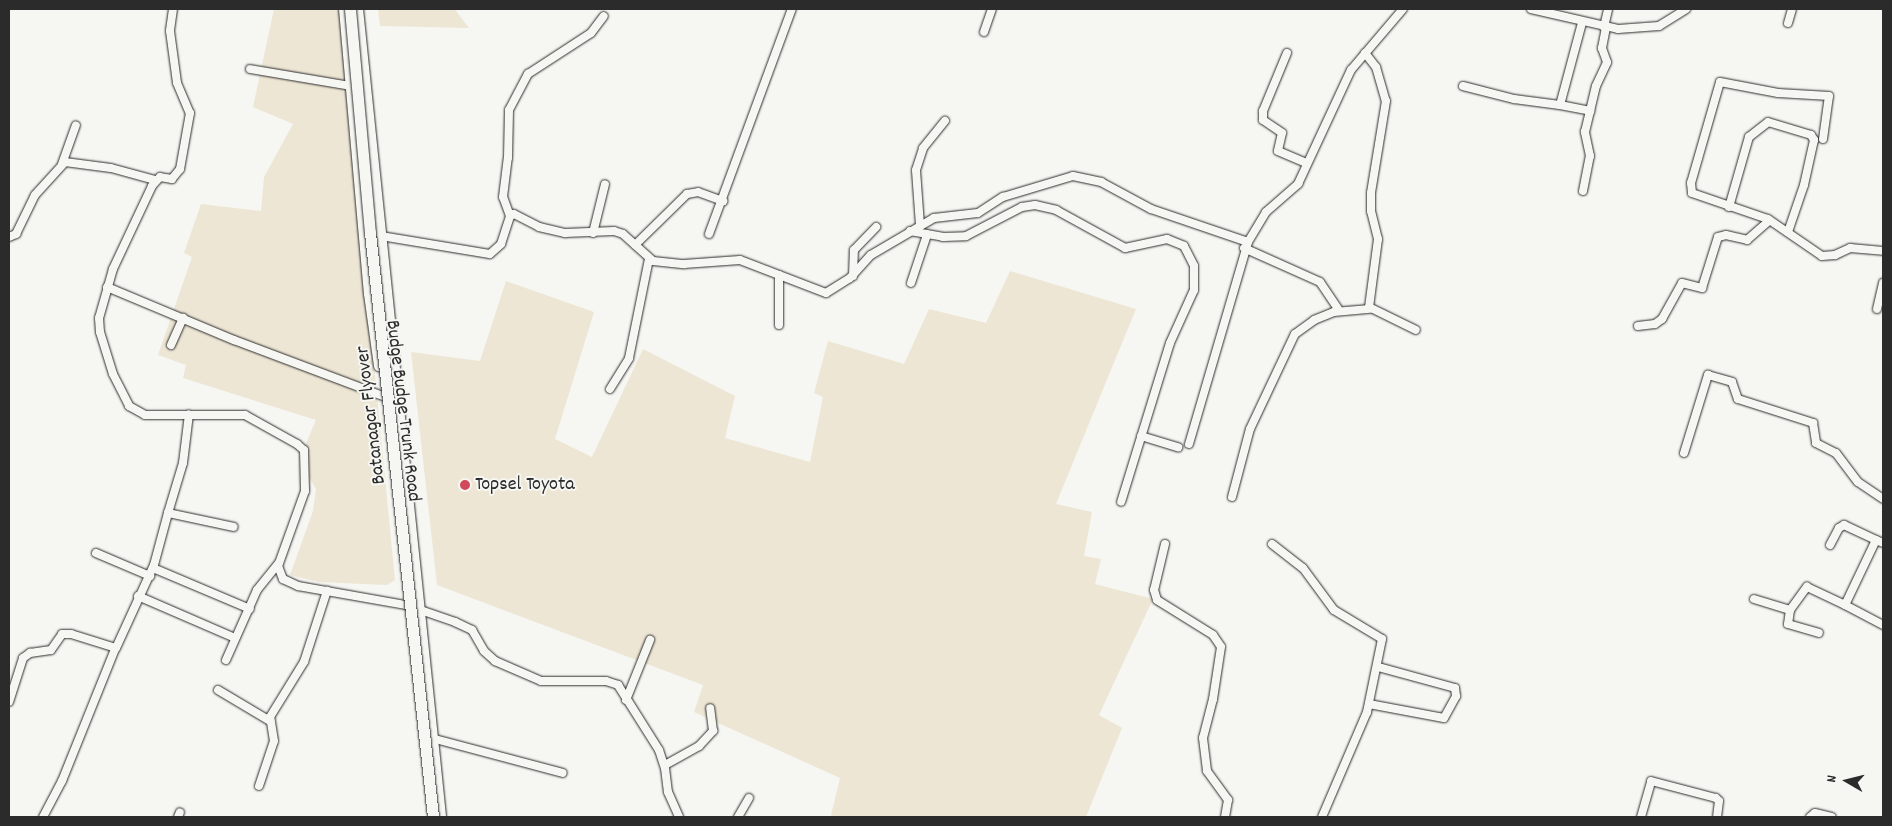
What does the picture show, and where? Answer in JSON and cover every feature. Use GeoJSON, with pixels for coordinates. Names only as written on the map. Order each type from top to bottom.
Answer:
{"type":"FeatureCollection","features":[{"type":"Feature","properties":{"kind":"main road","name":"Batanagar Flyover"},"geometry":{"type":"LineString","coordinates":[[350,9],[370,233],[433,817]]}},
{"type":"Feature","properties":{"kind":"street"},"geometry":{"type":"LineString","coordinates":[[173,9],[170,31],[177,83],[186,100],[190,123],[176,176],[172,179],[160,177],[155,180],[107,287],[99,318],[100,332],[112,374],[128,406],[145,415],[245,415],[304,450],[305,491],[279,563],[257,590],[226,660]]}},
{"type":"Feature","properties":{"kind":"street","name":"Budge Budge Trunk Road"},"geometry":{"type":"LineString","coordinates":[[344,9],[369,294],[383,396],[428,817]]}},
{"type":"Feature","properties":{"kind":"street","name":"Budge Budge Trunk Road"},"geometry":{"type":"LineString","coordinates":[[358,9],[435,740],[441,817]]}},
{"type":"Feature","properties":{"kind":"street"},"geometry":{"type":"LineString","coordinates":[[709,234],[723,201],[792,9]]}},
{"type":"Feature","properties":{"kind":"street"},"geometry":{"type":"LineString","coordinates":[[984,32],[992,9]]}},
{"type":"Feature","properties":{"kind":"street"},"geometry":{"type":"LineString","coordinates":[[1189,444],[1247,246],[1266,212],[1298,184],[1348,75],[1403,9]]}},
{"type":"Feature","properties":{"kind":"street"},"geometry":{"type":"LineString","coordinates":[[1530,9],[1605,27],[1659,26],[1686,9]]}},
{"type":"Feature","properties":{"kind":"street"},"geometry":{"type":"LineString","coordinates":[[1583,191],[1590,156],[1585,136],[1590,110],[1607,59],[1602,48],[1608,9]]}},
{"type":"Feature","properties":{"kind":"street"},"geometry":{"type":"LineString","coordinates":[[1788,24],[1792,9]]}},
{"type":"Feature","properties":{"kind":"street"},"geometry":{"type":"LineString","coordinates":[[381,236],[490,254],[501,244],[510,216],[503,197],[508,158],[509,110],[528,74],[591,33],[604,16]]}},
{"type":"Feature","properties":{"kind":"street"},"geometry":{"type":"LineString","coordinates":[[1560,105],[1582,23]]}},
{"type":"Feature","properties":{"kind":"street"},"geometry":{"type":"LineString","coordinates":[[1287,53],[1263,111],[1263,120],[1282,133],[1278,151],[1306,163]]}},
{"type":"Feature","properties":{"kind":"street"},"geometry":{"type":"LineString","coordinates":[[1365,53],[1379,74],[1386,102],[1371,193],[1371,211],[1378,239],[1370,309]]}},
{"type":"Feature","properties":{"kind":"street"},"geometry":{"type":"LineString","coordinates":[[250,69],[351,86]]}},
{"type":"Feature","properties":{"kind":"street"},"geometry":{"type":"LineString","coordinates":[[1823,139],[1829,96],[1778,93],[1720,82],[1690,189],[1695,195],[1770,220],[1822,256],[1835,255],[1850,248],[1883,251]]}},
{"type":"Feature","properties":{"kind":"street"},"geometry":{"type":"LineString","coordinates":[[1463,86],[1514,100],[1590,110]]}},
{"type":"Feature","properties":{"kind":"street"},"geometry":{"type":"LineString","coordinates":[[920,226],[916,170],[923,148],[945,121]]}},
{"type":"Feature","properties":{"kind":"street"},"geometry":{"type":"LineString","coordinates":[[1729,207],[1749,136],[1768,122],[1811,135],[1814,140],[1804,185],[1788,232]]}},
{"type":"Feature","properties":{"kind":"street"},"geometry":{"type":"LineString","coordinates":[[9,237],[16,234],[30,202],[62,164],[76,125]]}},
{"type":"Feature","properties":{"kind":"street"},"geometry":{"type":"LineString","coordinates":[[62,164],[82,163],[155,180]]}},
{"type":"Feature","properties":{"kind":"street"},"geometry":{"type":"LineString","coordinates":[[510,216],[518,214],[539,227],[565,233],[614,231],[635,245],[649,259],[666,264],[740,260],[826,293],[837,289],[853,276],[871,255],[920,226],[949,215],[978,213],[1003,197],[1074,176],[1100,182],[1151,209],[1240,240],[1247,246],[1320,282],[1339,310]]}},
{"type":"Feature","properties":{"kind":"street"},"geometry":{"type":"LineString","coordinates":[[593,233],[605,184]]}},
{"type":"Feature","properties":{"kind":"street"},"geometry":{"type":"LineString","coordinates":[[635,245],[687,194],[698,192],[723,201]]}},
{"type":"Feature","properties":{"kind":"street"},"geometry":{"type":"LineString","coordinates":[[910,231],[955,238],[976,234],[1010,213],[1035,205],[1056,210],[1125,248],[1167,240],[1184,246],[1194,266],[1194,290],[1170,343],[1121,502]]}},
{"type":"Feature","properties":{"kind":"street"},"geometry":{"type":"LineString","coordinates":[[1638,326],[1654,324],[1662,319],[1682,283],[1702,288],[1718,237],[1726,235],[1747,240],[1770,220]]}},
{"type":"Feature","properties":{"kind":"street"},"geometry":{"type":"LineString","coordinates":[[853,276],[854,250],[876,227]]}},
{"type":"Feature","properties":{"kind":"street"},"geometry":{"type":"LineString","coordinates":[[911,283],[927,235]]}},
{"type":"Feature","properties":{"kind":"street"},"geometry":{"type":"LineString","coordinates":[[610,389],[629,358],[649,259]]}},
{"type":"Feature","properties":{"kind":"street"},"geometry":{"type":"LineString","coordinates":[[779,275],[779,324]]}},
{"type":"Feature","properties":{"kind":"street"},"geometry":{"type":"LineString","coordinates":[[1877,309],[1883,283]]}},
{"type":"Feature","properties":{"kind":"street"},"geometry":{"type":"LineString","coordinates":[[107,287],[383,396]]}},
{"type":"Feature","properties":{"kind":"street"},"geometry":{"type":"LineString","coordinates":[[1232,497],[1250,429],[1286,347],[1302,328],[1339,310],[1370,309],[1416,330]]}},
{"type":"Feature","properties":{"kind":"street"},"geometry":{"type":"LineString","coordinates":[[171,345],[183,318]]}},
{"type":"Feature","properties":{"kind":"street"},"geometry":{"type":"LineString","coordinates":[[1684,453],[1708,375],[1732,382],[1738,399],[1813,423],[1816,444],[1836,454],[1858,482],[1883,500]]}},
{"type":"Feature","properties":{"kind":"street"},"geometry":{"type":"LineString","coordinates":[[43,817],[62,781],[115,649],[138,596],[151,572],[183,463],[189,414]]}},
{"type":"Feature","properties":{"kind":"street"},"geometry":{"type":"LineString","coordinates":[[1141,436],[1178,447]]}},
{"type":"Feature","properties":{"kind":"street"},"geometry":{"type":"LineString","coordinates":[[168,513],[234,527]]}},
{"type":"Feature","properties":{"kind":"street"},"geometry":{"type":"LineString","coordinates":[[1830,546],[1844,525],[1880,542],[1845,605]]}},
{"type":"Feature","properties":{"kind":"street"},"geometry":{"type":"LineString","coordinates":[[1164,544],[1154,590],[1157,600],[1214,635],[1221,647],[1213,699],[1203,738],[1207,771],[1228,800],[1224,817]]}},
{"type":"Feature","properties":{"kind":"street"},"geometry":{"type":"LineString","coordinates":[[1272,544],[1303,568],[1334,610],[1381,636],[1383,643],[1369,704],[1322,817]]}},
{"type":"Feature","properties":{"kind":"street"},"geometry":{"type":"LineString","coordinates":[[96,553],[250,609]]}},
{"type":"Feature","properties":{"kind":"street"},"geometry":{"type":"LineString","coordinates":[[279,563],[283,579],[298,586],[406,605],[472,630],[484,651],[511,670],[546,683],[614,683],[646,728],[664,765],[666,784],[679,817]]}},
{"type":"Feature","properties":{"kind":"street"},"geometry":{"type":"LineString","coordinates":[[1819,633],[1788,624],[1790,610],[1807,587],[1883,625]]}},
{"type":"Feature","properties":{"kind":"street"},"geometry":{"type":"LineString","coordinates":[[270,721],[304,662],[327,591]]}},
{"type":"Feature","properties":{"kind":"street"},"geometry":{"type":"LineString","coordinates":[[138,596],[235,638]]}},
{"type":"Feature","properties":{"kind":"street"},"geometry":{"type":"LineString","coordinates":[[1754,599],[1790,610]]}},
{"type":"Feature","properties":{"kind":"street"},"geometry":{"type":"LineString","coordinates":[[9,702],[23,658],[30,653],[51,650],[62,634],[71,634],[115,649]]}},
{"type":"Feature","properties":{"kind":"street"},"geometry":{"type":"LineString","coordinates":[[626,700],[650,640]]}},
{"type":"Feature","properties":{"kind":"street"},"geometry":{"type":"LineString","coordinates":[[1369,704],[1444,718],[1456,696],[1455,688],[1378,667]]}},
{"type":"Feature","properties":{"kind":"street"},"geometry":{"type":"LineString","coordinates":[[218,690],[270,721],[276,734],[259,786]]}},
{"type":"Feature","properties":{"kind":"street"},"geometry":{"type":"LineString","coordinates":[[664,765],[699,746],[713,731],[710,708]]}},
{"type":"Feature","properties":{"kind":"street"},"geometry":{"type":"LineString","coordinates":[[435,740],[563,773]]}},
{"type":"Feature","properties":{"kind":"street"},"geometry":{"type":"LineString","coordinates":[[1641,817],[1651,781],[1716,798],[1719,803],[1717,817]]}},
{"type":"Feature","properties":{"kind":"street"},"geometry":{"type":"LineString","coordinates":[[738,817],[749,798]]}},
{"type":"Feature","properties":{"kind":"street"},"geometry":{"type":"LineString","coordinates":[[1810,817],[1815,813],[1832,817]]}},
{"type":"Feature","properties":{"kind":"shaded area"},"geometry":{"type":"Polygon","coordinates":[[[274,9],[339,9],[395,580],[387,585],[318,582],[290,575],[313,511],[316,489],[299,460],[316,420],[183,378],[186,365],[158,355],[192,257],[184,253],[201,204],[261,211],[264,177],[293,124],[253,107],[274,9]]]}},
{"type":"Feature","properties":{"kind":"shaded area"},"geometry":{"type":"Polygon","coordinates":[[[378,9],[457,9],[456,11],[469,28],[380,26],[378,9]]]}},
{"type":"Feature","properties":{"kind":"shaded area"},"geometry":{"type":"Polygon","coordinates":[[[1010,271],[1136,309],[1056,504],[1092,512],[1084,556],[1101,559],[1095,584],[1153,599],[1099,715],[1122,728],[1086,817],[834,817],[831,815],[840,778],[694,712],[703,685],[437,585],[411,352],[480,361],[506,281],[594,312],[555,439],[592,457],[643,349],[735,396],[725,438],[810,462],[823,397],[814,393],[828,341],[904,364],[929,309],[986,323],[1010,271]]]}},
{"type":"Feature","properties":{"kind":"place","name":"Topsel Toyota"},"geometry":{"type":"Point","coordinates":[465,485]}}]}
